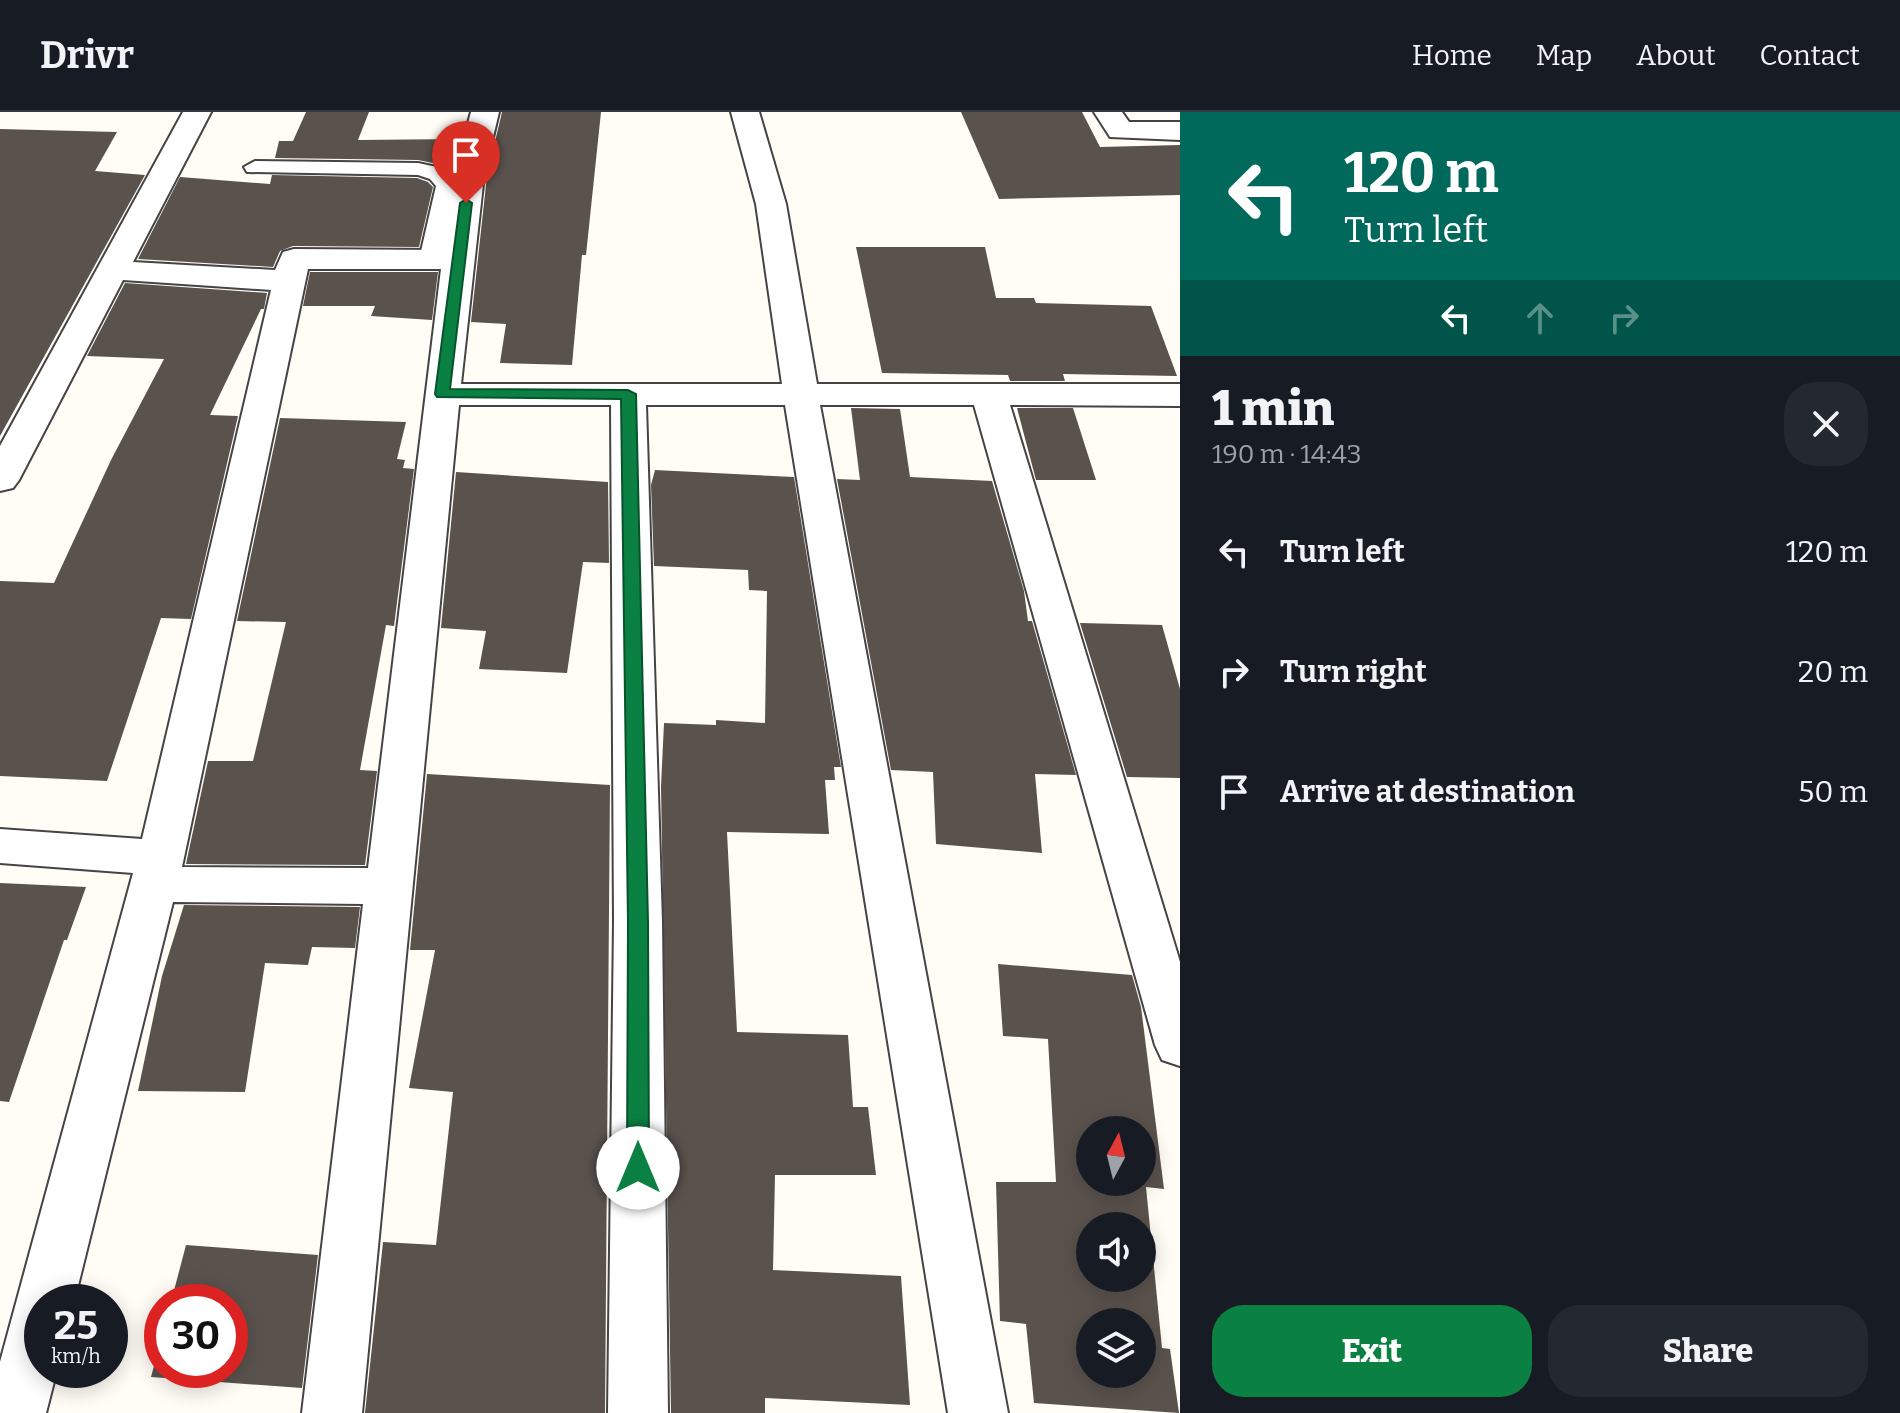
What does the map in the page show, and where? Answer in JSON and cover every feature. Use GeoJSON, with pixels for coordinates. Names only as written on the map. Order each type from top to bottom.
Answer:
{"type":"FeatureCollection","features":[{"type":"Feature","properties":{"kind":"street"},"geometry":{"type":"LineString","coordinates":[[0,480],[197,112]]}},
{"type":"Feature","properties":{"kind":"street"},"geometry":{"type":"LineString","coordinates":[[332,1413],[442,394],[445,260],[485,112]]}},
{"type":"Feature","properties":{"kind":"street"},"geometry":{"type":"LineString","coordinates":[[745,112],[771,204],[801,395],[978,1413]]}},
{"type":"Feature","properties":{"kind":"street"},"geometry":{"type":"LineString","coordinates":[[1108,112],[1120,131],[1180,131]]}},
{"type":"Feature","properties":{"kind":"street"},"geometry":{"type":"LineString","coordinates":[[50,1284],[157,871],[294,259],[445,260]]}},
{"type":"Feature","properties":{"kind":"street"},"geometry":{"type":"LineString","coordinates":[[113,270],[290,281]]}},
{"type":"Feature","properties":{"kind":"street"},"geometry":{"type":"LineString","coordinates":[[442,394],[1180,395]]}},
{"type":"Feature","properties":{"kind":"street"},"geometry":{"type":"LineString","coordinates":[[628,394],[638,922],[638,1413]]}},
{"type":"Feature","properties":{"kind":"street"},"geometry":{"type":"LineString","coordinates":[[989,395],[1180,1045]]}},
{"type":"Feature","properties":{"kind":"street"},"geometry":{"type":"LineString","coordinates":[[0,846],[157,871],[389,886]]}},
{"type":"Feature","properties":{"kind":"street"},"geometry":{"type":"LineString","coordinates":[[16,1413],[24,1383]]}},
{"type":"Feature","properties":{"kind":"lane"},"geometry":{"type":"LineString","coordinates":[[255,167],[418,169],[438,174],[447,186],[445,260]]}},
{"type":"Feature","properties":{"kind":"building"},"geometry":{"type":"Polygon","coordinates":[[[306,112],[369,112],[358,140],[461,139],[452,172],[447,166],[418,160],[275,158],[279,141],[293,141],[306,112]]]}},
{"type":"Feature","properties":{"kind":"building"},"geometry":{"type":"Polygon","coordinates":[[[502,112],[601,112],[586,255],[582,255],[572,365],[500,363],[506,324],[471,322],[487,176],[502,112]]]}},
{"type":"Feature","properties":{"kind":"building"},"geometry":{"type":"Polygon","coordinates":[[[961,112],[1082,112],[1100,147],[1180,145],[1180,195],[999,199],[961,112]]]}},
{"type":"Feature","properties":{"kind":"building"},"geometry":{"type":"Polygon","coordinates":[[[0,129],[117,132],[95,171],[145,175],[0,436],[0,129]]]}},
{"type":"Feature","properties":{"kind":"building"},"geometry":{"type":"Polygon","coordinates":[[[272,175],[417,178],[428,182],[433,187],[419,247],[293,246],[280,251],[273,267],[138,259],[180,177],[270,184],[272,175]]]}},
{"type":"Feature","properties":{"kind":"building"},"geometry":{"type":"Polygon","coordinates":[[[856,247],[985,247],[996,298],[1034,298],[1036,303],[1151,306],[1177,376],[1063,374],[1065,381],[1010,381],[1008,375],[882,373],[856,247]]]}},
{"type":"Feature","properties":{"kind":"building"},"geometry":{"type":"Polygon","coordinates":[[[310,272],[438,272],[432,320],[371,316],[375,306],[303,306],[310,272]]]}},
{"type":"Feature","properties":{"kind":"building"},"geometry":{"type":"Polygon","coordinates":[[[125,283],[267,293],[264,309],[261,309],[210,415],[238,416],[191,619],[161,618],[107,781],[0,776],[0,581],[54,583],[111,460],[164,359],[87,356],[125,283]]]}},
{"type":"Feature","properties":{"kind":"building"},"geometry":{"type":"Polygon","coordinates":[[[851,408],[900,409],[910,477],[992,481],[1024,591],[1028,621],[1032,621],[1076,775],[1035,774],[1042,853],[936,844],[933,772],[891,770],[837,479],[860,480],[851,408]]]}},
{"type":"Feature","properties":{"kind":"building"},"geometry":{"type":"Polygon","coordinates":[[[1017,408],[1073,408],[1096,480],[1036,480],[1017,408]]]}},
{"type":"Feature","properties":{"kind":"building"},"geometry":{"type":"Polygon","coordinates":[[[280,418],[406,422],[397,459],[405,460],[403,468],[414,469],[394,626],[386,625],[360,770],[377,771],[365,865],[186,864],[208,761],[253,761],[286,622],[237,621],[280,418]]]}},
{"type":"Feature","properties":{"kind":"building"},"geometry":{"type":"Polygon","coordinates":[[[655,470],[794,477],[841,767],[834,767],[835,780],[825,780],[829,834],[727,832],[737,1032],[848,1035],[853,1107],[868,1107],[876,1175],[775,1175],[773,1270],[901,1276],[910,1405],[765,1398],[765,1413],[671,1413],[661,786],[664,723],[716,725],[716,720],[765,723],[767,591],[749,590],[748,570],[654,566],[651,485],[655,470]]]}},
{"type":"Feature","properties":{"kind":"building"},"geometry":{"type":"Polygon","coordinates":[[[456,472],[608,482],[609,563],[583,562],[567,673],[479,669],[486,631],[441,628],[456,472]]]}},
{"type":"Feature","properties":{"kind":"building"},"geometry":{"type":"Polygon","coordinates":[[[1080,623],[1162,625],[1180,689],[1180,778],[1127,777],[1080,623]]]}},
{"type":"Feature","properties":{"kind":"building"},"geometry":{"type":"Polygon","coordinates":[[[427,774],[610,785],[605,1413],[365,1413],[383,1242],[436,1245],[453,1092],[409,1088],[435,950],[410,950],[427,774]]]}},
{"type":"Feature","properties":{"kind":"building"},"geometry":{"type":"Polygon","coordinates":[[[0,883],[86,887],[67,940],[64,940],[9,1102],[0,1101],[0,883]]]}},
{"type":"Feature","properties":{"kind":"building"},"geometry":{"type":"Polygon","coordinates":[[[184,905],[360,907],[355,948],[312,947],[308,965],[265,963],[245,1092],[138,1091],[162,976],[184,905]]]}},
{"type":"Feature","properties":{"kind":"building"},"geometry":{"type":"Polygon","coordinates":[[[998,964],[1132,975],[1141,1007],[1155,1116],[1076,1116],[1076,1196],[1147,1196],[1148,1212],[1076,1212],[1076,1292],[1156,1292],[1156,1288],[1162,1348],[1170,1349],[1179,1413],[1034,1403],[1026,1324],[1000,1321],[996,1182],[1056,1182],[1048,1039],[1003,1036],[998,964]]]}},
{"type":"Feature","properties":{"kind":"building"},"geometry":{"type":"Polygon","coordinates":[[[1156,1126],[1164,1189],[1156,1188],[1156,1126]]]}},
{"type":"Feature","properties":{"kind":"building"},"geometry":{"type":"Polygon","coordinates":[[[186,1245],[318,1255],[302,1388],[248,1384],[248,1284],[176,1284],[186,1245]]]}},
{"type":"Feature","properties":{"kind":"route"},"geometry":{"type":"LineString","coordinates":[[466,203],[442,394],[628,394],[638,922],[638,1168]]}}]}
